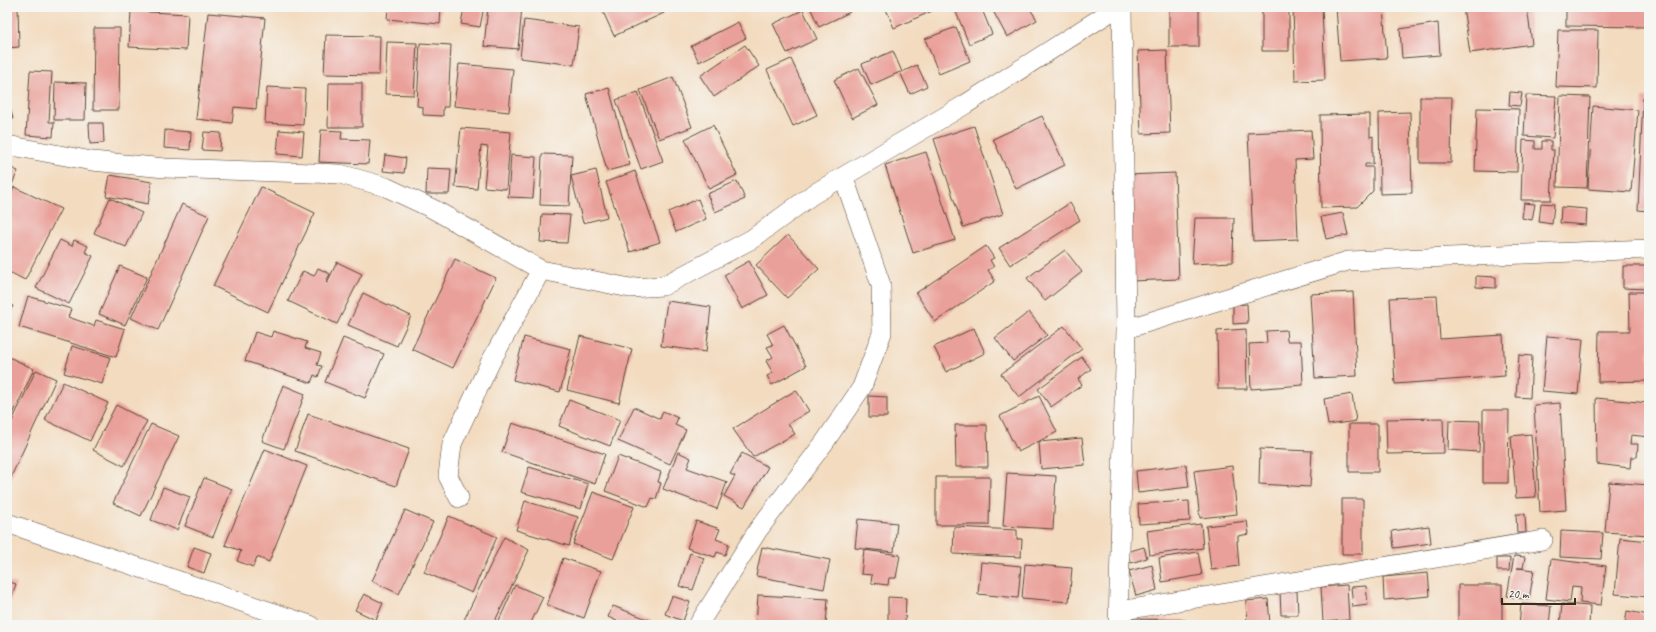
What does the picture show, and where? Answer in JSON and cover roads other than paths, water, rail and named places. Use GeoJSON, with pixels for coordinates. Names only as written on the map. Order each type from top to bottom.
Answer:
{"type":"FeatureCollection","features":[{"type":"Feature","properties":{"kind":"street"},"geometry":{"type":"LineString","coordinates":[[7,146],[92,161],[165,168],[340,174],[386,187],[433,209],[541,270],[630,288],[663,286],[752,239],[812,195],[844,178],[881,153],[966,104],[1118,7]]}},
{"type":"Feature","properties":{"kind":"street"},"geometry":{"type":"LineString","coordinates":[[1122,7],[1126,329],[1118,618],[1543,540]]}},
{"type":"Feature","properties":{"kind":"street"},"geometry":{"type":"LineString","coordinates":[[698,625],[758,530],[824,443],[862,387],[882,333],[881,285],[844,178]]}},
{"type":"Feature","properties":{"kind":"street"},"geometry":{"type":"LineString","coordinates":[[1126,329],[1348,261],[1649,248]]}},
{"type":"Feature","properties":{"kind":"street"},"geometry":{"type":"LineString","coordinates":[[459,498],[448,476],[452,444],[490,364],[541,270]]}},
{"type":"Feature","properties":{"kind":"street"},"geometry":{"type":"LineString","coordinates":[[7,523],[310,625]]}}]}
